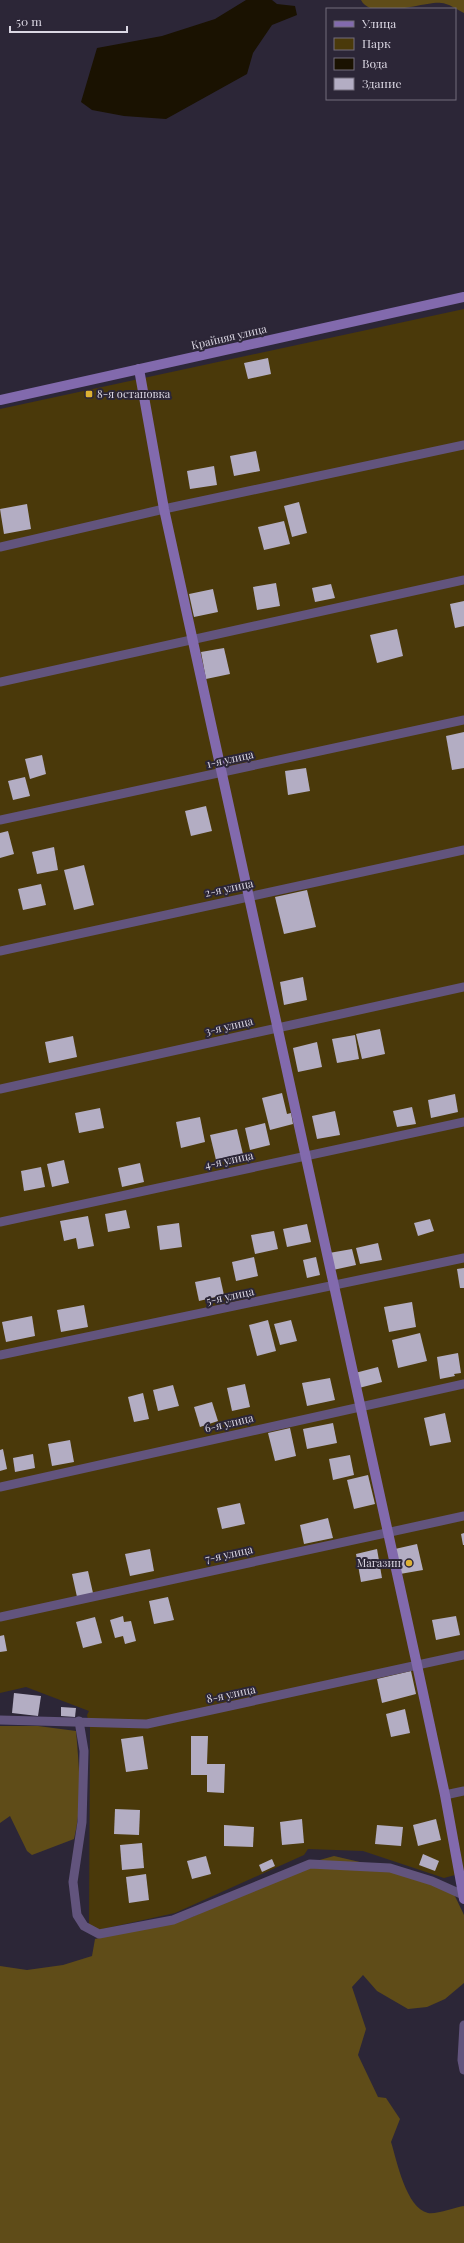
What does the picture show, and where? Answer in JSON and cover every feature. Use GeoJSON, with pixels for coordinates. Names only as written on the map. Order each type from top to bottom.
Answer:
{"type":"FeatureCollection","features":[{"type":"Feature","properties":{"kind":"street","name":"Крайняя улица"},"geometry":{"type":"LineString","coordinates":[[0,400],[464,297]]}},
{"type":"Feature","properties":{"kind":"street"},"geometry":{"type":"LineString","coordinates":[[139,369],[164,509],[276,1028],[306,1156],[386,1532],[417,1665],[445,1795],[463,1897]]}},
{"type":"Feature","properties":{"kind":"lane"},"geometry":{"type":"LineString","coordinates":[[0,547],[164,509],[464,445]]}},
{"type":"Feature","properties":{"kind":"lane"},"geometry":{"type":"LineString","coordinates":[[0,682],[464,580]]}},
{"type":"Feature","properties":{"kind":"lane","name":"1-я улица"},"geometry":{"type":"LineString","coordinates":[[0,820],[464,720]]}},
{"type":"Feature","properties":{"kind":"lane","name":"2-я улица"},"geometry":{"type":"LineString","coordinates":[[0,951],[464,850]]}},
{"type":"Feature","properties":{"kind":"lane","name":"3-я улица"},"geometry":{"type":"LineString","coordinates":[[0,1089],[464,986]]}},
{"type":"Feature","properties":{"kind":"lane","name":"4-я улица"},"geometry":{"type":"LineString","coordinates":[[0,1222],[464,1122]]}},
{"type":"Feature","properties":{"kind":"lane","name":"5-я улица"},"geometry":{"type":"LineString","coordinates":[[0,1355],[464,1258]]}},
{"type":"Feature","properties":{"kind":"lane","name":"6-я улица"},"geometry":{"type":"LineString","coordinates":[[0,1487],[464,1384]]}},
{"type":"Feature","properties":{"kind":"lane","name":"7-я улица"},"geometry":{"type":"LineString","coordinates":[[0,1617],[464,1516]]}},
{"type":"Feature","properties":{"kind":"lane","name":"8-я улица"},"geometry":{"type":"LineString","coordinates":[[0,1720],[147,1724],[464,1655]]}},
{"type":"Feature","properties":{"kind":"lane"},"geometry":{"type":"LineString","coordinates":[[79,1722],[84,1751],[82,1822],[73,1882],[78,1915],[84,1926],[99,1934],[173,1920],[310,1864],[390,1868],[432,1881],[463,1897]]}},
{"type":"Feature","properties":{"kind":"lane"},"geometry":{"type":"LineString","coordinates":[[445,1795],[464,1791]]}},
{"type":"Feature","properties":{"kind":"lane"},"geometry":{"type":"LineString","coordinates":[[464,2025],[462,2060],[464,2070]]}},
{"type":"Feature","properties":{"kind":"green space"},"geometry":{"type":"Polygon","coordinates":[[[464,309],[464,1877],[455,1875],[444,1878],[363,1851],[308,1849],[304,1855],[175,1913],[98,1930],[89,1925],[90,1728],[87,1715],[89,1711],[26,1687],[0,1693],[0,409],[464,309]]]}},
{"type":"Feature","properties":{"kind":"shaded area"},"geometry":{"type":"Polygon","coordinates":[[[361,0],[464,0],[464,13],[444,3],[433,3],[405,8],[373,8],[367,6],[361,0]]]}},
{"type":"Feature","properties":{"kind":"shaded area"},"geometry":{"type":"Polygon","coordinates":[[[0,1726],[38,1726],[76,1731],[79,1772],[79,1812],[74,1839],[32,1855],[27,1851],[10,1816],[0,1823],[0,1726]]]}},
{"type":"Feature","properties":{"kind":"shaded area"},"geometry":{"type":"Polygon","coordinates":[[[334,1856],[390,1869],[453,1892],[464,1915],[464,1983],[445,1999],[427,2007],[408,2009],[377,1991],[363,1975],[352,1987],[366,2029],[358,2055],[378,2097],[386,2098],[400,2119],[391,2142],[408,2193],[420,2209],[428,2213],[435,2213],[464,2206],[464,2243],[0,2243],[0,1966],[27,1970],[63,1965],[92,1956],[95,1939],[192,1917],[298,1866],[334,1856]]]}},
{"type":"Feature","properties":{"kind":"water"},"geometry":{"type":"Polygon","coordinates":[[[246,0],[272,0],[277,4],[295,6],[297,15],[272,25],[253,53],[247,74],[166,119],[124,116],[92,110],[81,102],[97,48],[162,36],[215,19],[246,0]]]}},
{"type":"Feature","properties":{"kind":"building"},"geometry":{"type":"Polygon","coordinates":[[[268,358],[271,374],[248,379],[244,363],[268,358]]]}},
{"type":"Feature","properties":{"kind":"building"},"geometry":{"type":"Polygon","coordinates":[[[256,451],[260,471],[234,476],[230,456],[256,451]]]}},
{"type":"Feature","properties":{"kind":"building"},"geometry":{"type":"Polygon","coordinates":[[[214,466],[217,485],[190,489],[187,471],[214,466]]]}},
{"type":"Feature","properties":{"kind":"building"},"geometry":{"type":"Polygon","coordinates":[[[299,502],[307,533],[292,537],[284,506],[299,502]]]}},
{"type":"Feature","properties":{"kind":"building"},"geometry":{"type":"Polygon","coordinates":[[[27,504],[31,529],[4,534],[0,509],[27,504]]]}},
{"type":"Feature","properties":{"kind":"building"},"geometry":{"type":"Polygon","coordinates":[[[284,521],[290,544],[264,550],[258,527],[284,521]]]}},
{"type":"Feature","properties":{"kind":"building"},"geometry":{"type":"Polygon","coordinates":[[[276,583],[280,606],[257,610],[253,587],[276,583]]]}},
{"type":"Feature","properties":{"kind":"building"},"geometry":{"type":"Polygon","coordinates":[[[331,584],[335,598],[315,602],[312,588],[331,584]]]}},
{"type":"Feature","properties":{"kind":"building"},"geometry":{"type":"Polygon","coordinates":[[[213,589],[218,612],[194,617],[189,594],[213,589]]]}},
{"type":"Feature","properties":{"kind":"building"},"geometry":{"type":"Polygon","coordinates":[[[464,601],[464,626],[455,628],[450,604],[464,601]]]}},
{"type":"Feature","properties":{"kind":"building"},"geometry":{"type":"Polygon","coordinates":[[[397,629],[403,656],[377,663],[370,635],[397,629]]]}},
{"type":"Feature","properties":{"kind":"building"},"geometry":{"type":"Polygon","coordinates":[[[224,648],[230,674],[206,679],[201,652],[224,648]]]}},
{"type":"Feature","properties":{"kind":"building"},"geometry":{"type":"Polygon","coordinates":[[[464,732],[464,768],[452,770],[446,736],[464,732]]]}},
{"type":"Feature","properties":{"kind":"building"},"geometry":{"type":"Polygon","coordinates":[[[42,755],[46,774],[30,779],[25,759],[42,755]]]}},
{"type":"Feature","properties":{"kind":"building"},"geometry":{"type":"Polygon","coordinates":[[[306,768],[310,791],[288,795],[285,771],[306,768]]]}},
{"type":"Feature","properties":{"kind":"building"},"geometry":{"type":"Polygon","coordinates":[[[25,777],[30,796],[13,800],[8,781],[25,777]]]}},
{"type":"Feature","properties":{"kind":"building"},"geometry":{"type":"Polygon","coordinates":[[[206,806],[212,831],[191,836],[185,811],[206,806]]]}},
{"type":"Feature","properties":{"kind":"building"},"geometry":{"type":"Polygon","coordinates":[[[8,831],[14,854],[0,858],[0,833],[8,831]]]}},
{"type":"Feature","properties":{"kind":"building"},"geometry":{"type":"Polygon","coordinates":[[[54,847],[58,870],[37,874],[32,852],[54,847]]]}},
{"type":"Feature","properties":{"kind":"building"},"geometry":{"type":"Polygon","coordinates":[[[84,865],[94,905],[74,910],[64,870],[84,865]]]}},
{"type":"Feature","properties":{"kind":"building"},"geometry":{"type":"Polygon","coordinates":[[[41,884],[46,905],[23,910],[18,889],[41,884]]]}},
{"type":"Feature","properties":{"kind":"building"},"geometry":{"type":"Polygon","coordinates":[[[307,890],[316,927],[284,934],[275,897],[307,890]]]}},
{"type":"Feature","properties":{"kind":"building"},"geometry":{"type":"Polygon","coordinates":[[[303,977],[307,1000],[284,1005],[280,982],[303,977]]]}},
{"type":"Feature","properties":{"kind":"building"},"geometry":{"type":"Polygon","coordinates":[[[380,1029],[385,1054],[362,1059],[356,1034],[380,1029]]]}},
{"type":"Feature","properties":{"kind":"building"},"geometry":{"type":"Polygon","coordinates":[[[355,1035],[359,1059],[337,1063],[332,1039],[355,1035]]]}},
{"type":"Feature","properties":{"kind":"building"},"geometry":{"type":"Polygon","coordinates":[[[73,1036],[77,1057],[49,1063],[45,1042],[73,1036]]]}},
{"type":"Feature","properties":{"kind":"building"},"geometry":{"type":"Polygon","coordinates":[[[317,1042],[322,1067],[298,1072],[293,1048],[317,1042]]]}},
{"type":"Feature","properties":{"kind":"building"},"geometry":{"type":"Polygon","coordinates":[[[282,1093],[287,1114],[291,1113],[293,1124],[270,1130],[262,1098],[282,1093]]]}},
{"type":"Feature","properties":{"kind":"building"},"geometry":{"type":"Polygon","coordinates":[[[455,1094],[458,1112],[431,1118],[428,1100],[455,1094]]]}},
{"type":"Feature","properties":{"kind":"building"},"geometry":{"type":"Polygon","coordinates":[[[412,1107],[416,1124],[397,1127],[393,1111],[412,1107]]]}},
{"type":"Feature","properties":{"kind":"building"},"geometry":{"type":"Polygon","coordinates":[[[100,1108],[104,1128],[79,1133],[75,1113],[100,1108]]]}},
{"type":"Feature","properties":{"kind":"building"},"geometry":{"type":"Polygon","coordinates":[[[335,1111],[340,1135],[317,1139],[312,1116],[335,1111]]]}},
{"type":"Feature","properties":{"kind":"building"},"geometry":{"type":"Polygon","coordinates":[[[200,1117],[205,1142],[181,1148],[176,1122],[200,1117]]]}},
{"type":"Feature","properties":{"kind":"building"},"geometry":{"type":"Polygon","coordinates":[[[265,1123],[270,1145],[250,1150],[245,1128],[265,1123]]]}},
{"type":"Feature","properties":{"kind":"building"},"geometry":{"type":"Polygon","coordinates":[[[237,1129],[243,1154],[216,1160],[210,1135],[237,1129]]]}},
{"type":"Feature","properties":{"kind":"building"},"geometry":{"type":"Polygon","coordinates":[[[64,1160],[69,1183],[52,1187],[47,1164],[64,1160]]]}},
{"type":"Feature","properties":{"kind":"building"},"geometry":{"type":"Polygon","coordinates":[[[140,1163],[144,1182],[122,1187],[118,1168],[140,1163]]]}},
{"type":"Feature","properties":{"kind":"building"},"geometry":{"type":"Polygon","coordinates":[[[41,1167],[45,1187],[24,1191],[21,1171],[41,1167]]]}},
{"type":"Feature","properties":{"kind":"building"},"geometry":{"type":"Polygon","coordinates":[[[126,1210],[130,1228],[108,1232],[105,1214],[126,1210]]]}},
{"type":"Feature","properties":{"kind":"building"},"geometry":{"type":"Polygon","coordinates":[[[88,1216],[94,1246],[78,1249],[76,1238],[64,1241],[60,1221],[88,1216]]]}},
{"type":"Feature","properties":{"kind":"building"},"geometry":{"type":"Polygon","coordinates":[[[430,1219],[434,1231],[418,1236],[414,1223],[430,1219]]]}},
{"type":"Feature","properties":{"kind":"building"},"geometry":{"type":"Polygon","coordinates":[[[179,1223],[182,1247],[160,1250],[157,1226],[179,1223]]]}},
{"type":"Feature","properties":{"kind":"building"},"geometry":{"type":"Polygon","coordinates":[[[307,1224],[311,1242],[287,1247],[283,1229],[307,1224]]]}},
{"type":"Feature","properties":{"kind":"building"},"geometry":{"type":"Polygon","coordinates":[[[274,1231],[278,1249],[255,1254],[251,1235],[274,1231]]]}},
{"type":"Feature","properties":{"kind":"building"},"geometry":{"type":"Polygon","coordinates":[[[378,1243],[382,1260],[360,1264],[356,1248],[378,1243]]]}},
{"type":"Feature","properties":{"kind":"building"},"geometry":{"type":"Polygon","coordinates":[[[352,1249],[356,1265],[333,1270],[329,1253],[352,1249]]]}},
{"type":"Feature","properties":{"kind":"building"},"geometry":{"type":"Polygon","coordinates":[[[254,1257],[258,1276],[236,1281],[232,1262],[254,1257]]]}},
{"type":"Feature","properties":{"kind":"building"},"geometry":{"type":"Polygon","coordinates":[[[316,1257],[320,1275],[307,1278],[303,1260],[316,1257]]]}},
{"type":"Feature","properties":{"kind":"building"},"geometry":{"type":"Polygon","coordinates":[[[464,1268],[464,1288],[460,1288],[457,1269],[464,1268]]]}},
{"type":"Feature","properties":{"kind":"building"},"geometry":{"type":"Polygon","coordinates":[[[220,1277],[224,1295],[199,1301],[195,1282],[220,1277]]]}},
{"type":"Feature","properties":{"kind":"building"},"geometry":{"type":"Polygon","coordinates":[[[412,1302],[416,1327],[389,1332],[384,1307],[412,1302]]]}},
{"type":"Feature","properties":{"kind":"building"},"geometry":{"type":"Polygon","coordinates":[[[84,1305],[88,1327],[61,1332],[57,1310],[84,1305]]]}},
{"type":"Feature","properties":{"kind":"building"},"geometry":{"type":"Polygon","coordinates":[[[32,1316],[35,1336],[6,1342],[2,1322],[32,1316]]]}},
{"type":"Feature","properties":{"kind":"building"},"geometry":{"type":"Polygon","coordinates":[[[268,1320],[276,1351],[257,1356],[249,1325],[268,1320]]]}},
{"type":"Feature","properties":{"kind":"building"},"geometry":{"type":"Polygon","coordinates":[[[291,1320],[297,1341],[280,1345],[274,1324],[291,1320]]]}},
{"type":"Feature","properties":{"kind":"building"},"geometry":{"type":"Polygon","coordinates":[[[420,1333],[427,1361],[398,1368],[392,1340],[420,1333]]]}},
{"type":"Feature","properties":{"kind":"building"},"geometry":{"type":"Polygon","coordinates":[[[458,1353],[461,1373],[454,1374],[455,1376],[440,1379],[437,1357],[458,1353]]]}},
{"type":"Feature","properties":{"kind":"building"},"geometry":{"type":"Polygon","coordinates":[[[378,1367],[382,1382],[359,1388],[355,1373],[378,1367]]]}},
{"type":"Feature","properties":{"kind":"building"},"geometry":{"type":"Polygon","coordinates":[[[330,1378],[335,1400],[307,1406],[302,1383],[330,1378]]]}},
{"type":"Feature","properties":{"kind":"building"},"geometry":{"type":"Polygon","coordinates":[[[245,1384],[250,1407],[232,1411],[227,1388],[245,1384]]]}},
{"type":"Feature","properties":{"kind":"building"},"geometry":{"type":"Polygon","coordinates":[[[173,1385],[179,1406],[158,1411],[153,1390],[173,1385]]]}},
{"type":"Feature","properties":{"kind":"building"},"geometry":{"type":"Polygon","coordinates":[[[143,1393],[149,1419],[134,1422],[128,1397],[143,1393]]]}},
{"type":"Feature","properties":{"kind":"building"},"geometry":{"type":"Polygon","coordinates":[[[212,1402],[218,1421],[200,1427],[194,1407],[212,1402]]]}},
{"type":"Feature","properties":{"kind":"building"},"geometry":{"type":"Polygon","coordinates":[[[445,1413],[451,1442],[430,1446],[424,1418],[445,1413]]]}},
{"type":"Feature","properties":{"kind":"building"},"geometry":{"type":"Polygon","coordinates":[[[333,1423],[337,1443],[307,1449],[303,1429],[333,1423]]]}},
{"type":"Feature","properties":{"kind":"building"},"geometry":{"type":"Polygon","coordinates":[[[290,1428],[296,1456],[275,1461],[268,1433],[290,1428]]]}},
{"type":"Feature","properties":{"kind":"building"},"geometry":{"type":"Polygon","coordinates":[[[70,1440],[74,1462],[52,1466],[48,1444],[70,1440]]]}},
{"type":"Feature","properties":{"kind":"building"},"geometry":{"type":"Polygon","coordinates":[[[3,1449],[7,1469],[0,1471],[0,1450],[3,1449]]]}},
{"type":"Feature","properties":{"kind":"building"},"geometry":{"type":"Polygon","coordinates":[[[33,1454],[35,1468],[15,1472],[13,1458],[33,1454]]]}},
{"type":"Feature","properties":{"kind":"building"},"geometry":{"type":"Polygon","coordinates":[[[350,1455],[354,1475],[333,1480],[329,1459],[350,1455]]]}},
{"type":"Feature","properties":{"kind":"building"},"geometry":{"type":"Polygon","coordinates":[[[368,1475],[375,1504],[354,1509],[347,1480],[368,1475]]]}},
{"type":"Feature","properties":{"kind":"building"},"geometry":{"type":"Polygon","coordinates":[[[240,1503],[245,1524],[222,1529],[217,1508],[240,1503]]]}},
{"type":"Feature","properties":{"kind":"building"},"geometry":{"type":"Polygon","coordinates":[[[328,1518],[333,1538],[304,1544],[300,1525],[328,1518]]]}},
{"type":"Feature","properties":{"kind":"building"},"geometry":{"type":"Polygon","coordinates":[[[464,1533],[464,1545],[463,1545],[461,1534],[464,1533]]]}},
{"type":"Feature","properties":{"kind":"building"},"geometry":{"type":"Polygon","coordinates":[[[417,1544],[423,1570],[400,1574],[395,1549],[417,1544]]]}},
{"type":"Feature","properties":{"kind":"building"},"geometry":{"type":"Polygon","coordinates":[[[150,1549],[154,1571],[130,1576],[125,1554],[150,1549]]]}},
{"type":"Feature","properties":{"kind":"building"},"geometry":{"type":"Polygon","coordinates":[[[377,1549],[382,1578],[361,1582],[356,1554],[377,1549]]]}},
{"type":"Feature","properties":{"kind":"building"},"geometry":{"type":"Polygon","coordinates":[[[88,1571],[93,1593],[77,1597],[72,1574],[88,1571]]]}},
{"type":"Feature","properties":{"kind":"building"},"geometry":{"type":"Polygon","coordinates":[[[168,1597],[174,1620],[154,1624],[149,1601],[168,1597]]]}},
{"type":"Feature","properties":{"kind":"building"},"geometry":{"type":"Polygon","coordinates":[[[123,1616],[124,1622],[131,1621],[136,1641],[125,1644],[123,1636],[115,1638],[110,1620],[123,1616]]]}},
{"type":"Feature","properties":{"kind":"building"},"geometry":{"type":"Polygon","coordinates":[[[456,1616],[460,1635],[436,1640],[432,1620],[456,1616]]]}},
{"type":"Feature","properties":{"kind":"building"},"geometry":{"type":"Polygon","coordinates":[[[95,1617],[102,1643],[83,1648],[76,1622],[95,1617]]]}},
{"type":"Feature","properties":{"kind":"building"},"geometry":{"type":"Polygon","coordinates":[[[4,1635],[7,1651],[0,1652],[0,1636],[4,1635]]]}},
{"type":"Feature","properties":{"kind":"building"},"geometry":{"type":"Polygon","coordinates":[[[411,1671],[416,1694],[382,1703],[377,1679],[411,1671]]]}},
{"type":"Feature","properties":{"kind":"building"},"geometry":{"type":"Polygon","coordinates":[[[14,1693],[41,1696],[38,1716],[12,1713],[14,1693]]]}},
{"type":"Feature","properties":{"kind":"building"},"geometry":{"type":"Polygon","coordinates":[[[61,1707],[76,1708],[75,1717],[61,1716],[61,1707]]]}},
{"type":"Feature","properties":{"kind":"building"},"geometry":{"type":"Polygon","coordinates":[[[405,1709],[410,1733],[391,1737],[386,1714],[405,1709]]]}},
{"type":"Feature","properties":{"kind":"building"},"geometry":{"type":"Polygon","coordinates":[[[143,1736],[148,1769],[126,1772],[121,1739],[143,1736]]]}},
{"type":"Feature","properties":{"kind":"building"},"geometry":{"type":"Polygon","coordinates":[[[191,1736],[208,1736],[207,1764],[225,1764],[224,1793],[207,1792],[207,1775],[191,1775],[191,1736]]]}},
{"type":"Feature","properties":{"kind":"building"},"geometry":{"type":"Polygon","coordinates":[[[115,1809],[140,1810],[139,1835],[114,1834],[115,1809]]]}},
{"type":"Feature","properties":{"kind":"building"},"geometry":{"type":"Polygon","coordinates":[[[302,1819],[304,1843],[282,1845],[280,1822],[302,1819]]]}},
{"type":"Feature","properties":{"kind":"building"},"geometry":{"type":"Polygon","coordinates":[[[436,1819],[441,1840],[418,1846],[413,1825],[436,1819]]]}},
{"type":"Feature","properties":{"kind":"building"},"geometry":{"type":"Polygon","coordinates":[[[224,1825],[254,1827],[253,1847],[224,1846],[224,1825]]]}},
{"type":"Feature","properties":{"kind":"building"},"geometry":{"type":"Polygon","coordinates":[[[377,1825],[403,1827],[401,1846],[375,1844],[377,1825]]]}},
{"type":"Feature","properties":{"kind":"building"},"geometry":{"type":"Polygon","coordinates":[[[142,1843],[144,1868],[122,1870],[120,1845],[142,1843]]]}},
{"type":"Feature","properties":{"kind":"building"},"geometry":{"type":"Polygon","coordinates":[[[423,1854],[439,1861],[435,1871],[419,1865],[423,1854]]]}},
{"type":"Feature","properties":{"kind":"building"},"geometry":{"type":"Polygon","coordinates":[[[206,1856],[211,1874],[192,1879],[187,1861],[206,1856]]]}},
{"type":"Feature","properties":{"kind":"building"},"geometry":{"type":"Polygon","coordinates":[[[272,1859],[275,1866],[262,1872],[259,1865],[272,1859]]]}},
{"type":"Feature","properties":{"kind":"building"},"geometry":{"type":"Polygon","coordinates":[[[146,1874],[149,1900],[129,1903],[126,1877],[146,1874]]]}},
{"type":"Feature","properties":{"kind":"place","name":"8-я остановка"},"geometry":{"type":"Point","coordinates":[89,394]}},
{"type":"Feature","properties":{"kind":"place","name":"Магазин"},"geometry":{"type":"Point","coordinates":[409,1563]}}]}
